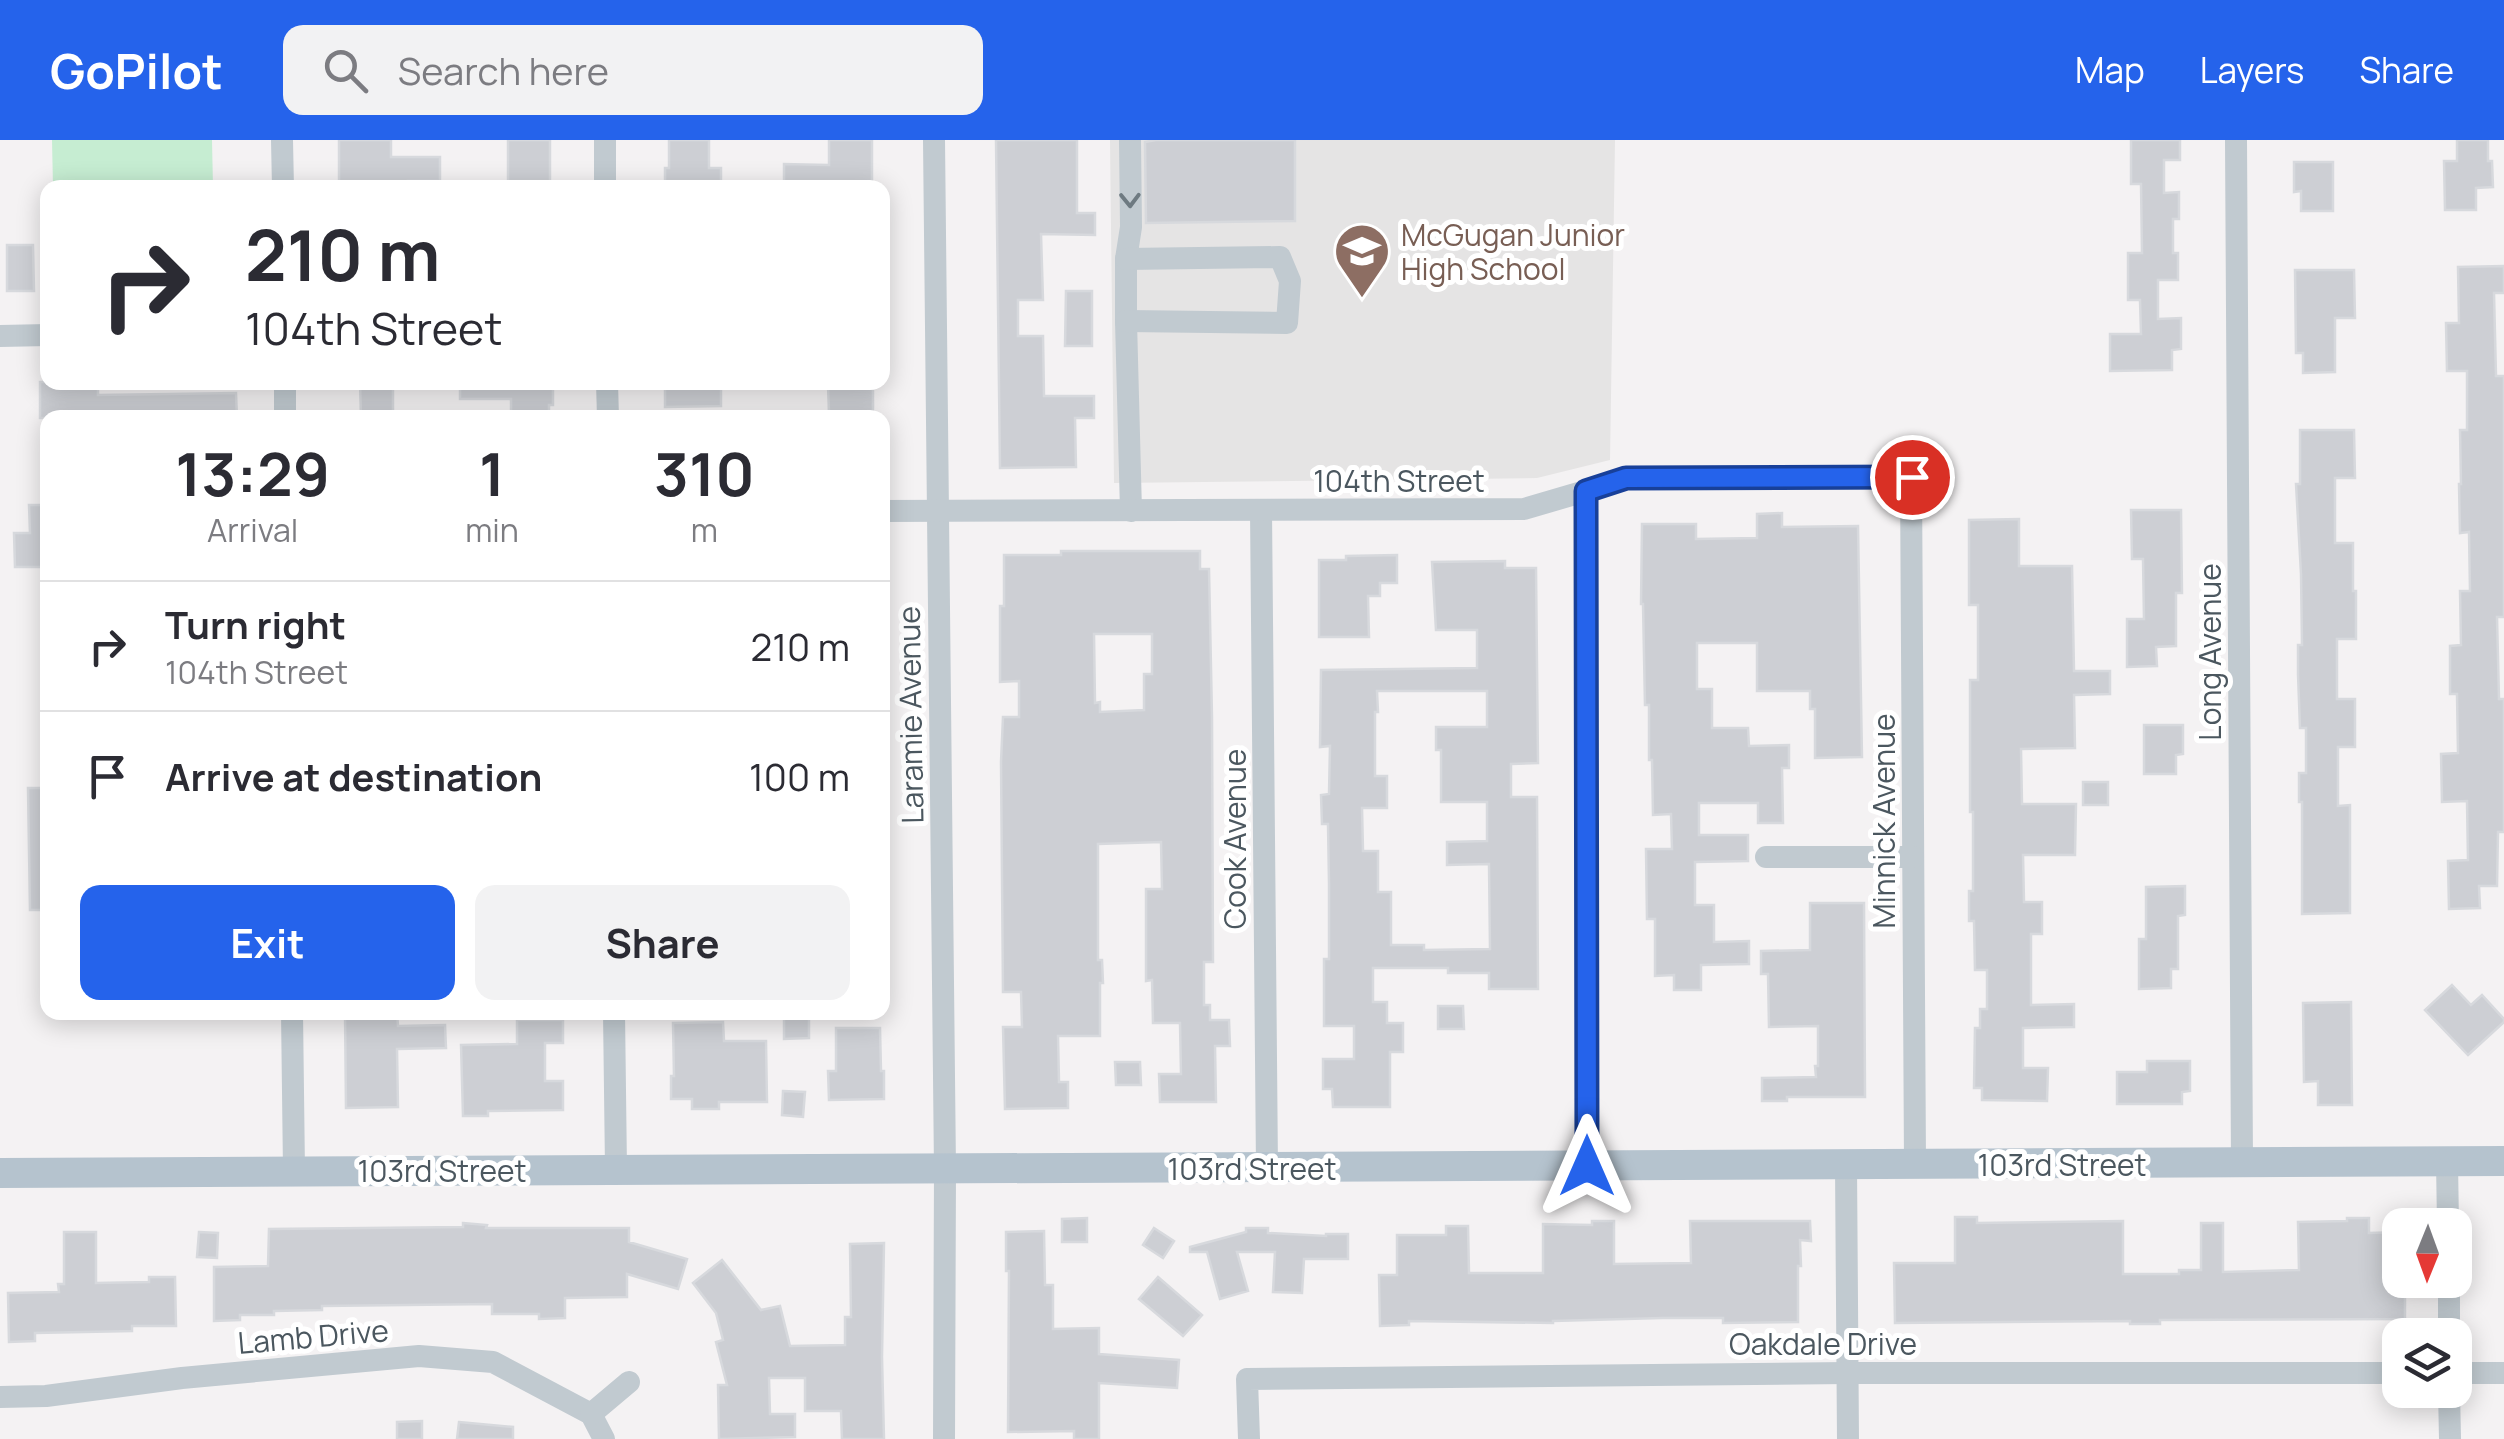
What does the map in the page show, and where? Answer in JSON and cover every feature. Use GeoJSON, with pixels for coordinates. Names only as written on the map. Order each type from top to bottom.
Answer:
{"type":"FeatureCollection","features":[{"type":"Feature","properties":{"kind":"main road","name":"103rd Street"},"geometry":{"type":"LineString","coordinates":[[0,1173],[2504,1161]]}},
{"type":"Feature","properties":{"kind":"street"},"geometry":{"type":"LineString","coordinates":[[282,140],[283,180]]}},
{"type":"Feature","properties":{"kind":"street"},"geometry":{"type":"LineString","coordinates":[[605,140],[605,180]]}},
{"type":"Feature","properties":{"kind":"street","name":"Laramie Avenue"},"geometry":{"type":"LineString","coordinates":[[934,140],[945,1170],[944,1439]]}},
{"type":"Feature","properties":{"kind":"street"},"geometry":{"type":"LineString","coordinates":[[1130,140],[1126,321],[1132,511]]}},
{"type":"Feature","properties":{"kind":"street","name":"Long Avenue"},"geometry":{"type":"LineString","coordinates":[[2236,140],[2242,1163]]}},
{"type":"Feature","properties":{"kind":"street"},"geometry":{"type":"LineString","coordinates":[[1126,260],[1280,258],[1290,281],[1287,323],[1126,321]]}},
{"type":"Feature","properties":{"kind":"street"},"geometry":{"type":"LineString","coordinates":[[0,336],[40,335]]}},
{"type":"Feature","properties":{"kind":"street","name":"104th Street"},"geometry":{"type":"LineString","coordinates":[[890,512],[1524,510],[1626,478],[1912,477]]}},
{"type":"Feature","properties":{"kind":"street","name":"Minnick Avenue"},"geometry":{"type":"LineString","coordinates":[[1912,477],[1915,1164]]}},
{"type":"Feature","properties":{"kind":"street"},"geometry":{"type":"LineString","coordinates":[[1586,491],[1587,1166]]}},
{"type":"Feature","properties":{"kind":"street","name":"Cook Avenue"},"geometry":{"type":"LineString","coordinates":[[1261,510],[1267,1168]]}},
{"type":"Feature","properties":{"kind":"street"},"geometry":{"type":"LineString","coordinates":[[1766,857],[1913,857]]}},
{"type":"Feature","properties":{"kind":"street"},"geometry":{"type":"LineString","coordinates":[[292,1020],[294,1171]]}},
{"type":"Feature","properties":{"kind":"street"},"geometry":{"type":"LineString","coordinates":[[614,1020],[616,1169]]}},
{"type":"Feature","properties":{"kind":"street"},"geometry":{"type":"LineString","coordinates":[[2447,1162],[2448,1208]]}},
{"type":"Feature","properties":{"kind":"street"},"geometry":{"type":"LineString","coordinates":[[1846,1165],[1848,1439]]}},
{"type":"Feature","properties":{"kind":"street","name":"Lamb Drive"},"geometry":{"type":"LineString","coordinates":[[0,1397],[46,1396],[182,1378],[419,1356],[494,1362],[591,1414]]}},
{"type":"Feature","properties":{"kind":"street","name":"Oakdale Drive"},"geometry":{"type":"LineString","coordinates":[[1249,1439],[1247,1379],[1847,1372],[2382,1373]]}},
{"type":"Feature","properties":{"kind":"street"},"geometry":{"type":"LineString","coordinates":[[2472,1374],[2504,1373]]}},
{"type":"Feature","properties":{"kind":"street"},"geometry":{"type":"LineString","coordinates":[[604,1439],[591,1414],[630,1382]]}},
{"type":"Feature","properties":{"kind":"street"},"geometry":{"type":"LineString","coordinates":[[2450,1408],[2450,1439]]}},
{"type":"Feature","properties":{"kind":"shaded area","name":"McGugan Junior High School"},"geometry":{"type":"Polygon","coordinates":[[[1110,140],[1615,140],[1610,460],[1537,478],[1114,483],[1110,140]]]}},
{"type":"Feature","properties":{"kind":"green space"},"geometry":{"type":"Polygon","coordinates":[[[52,140],[212,140],[213,180],[53,180],[52,140]]]}},
{"type":"Feature","properties":{"kind":"building"},"geometry":{"type":"Polygon","coordinates":[[[339,140],[391,140],[391,157],[440,157],[440,180],[339,180],[339,140]]]}},
{"type":"Feature","properties":{"kind":"building"},"geometry":{"type":"Polygon","coordinates":[[[508,140],[550,140],[550,180],[508,180],[508,140]]]}},
{"type":"Feature","properties":{"kind":"building"},"geometry":{"type":"Polygon","coordinates":[[[669,140],[709,140],[709,168],[721,168],[721,180],[665,180],[665,168],[669,168],[669,140]]]}},
{"type":"Feature","properties":{"kind":"building"},"geometry":{"type":"Polygon","coordinates":[[[829,140],[872,140],[872,180],[784,180],[784,164],[829,165],[829,140]]]}},
{"type":"Feature","properties":{"kind":"building"},"geometry":{"type":"Polygon","coordinates":[[[996,140],[1077,140],[1077,213],[1095,213],[1095,235],[1041,234],[1043,300],[1018,300],[1018,336],[1043,336],[1044,396],[1094,396],[1094,418],[1075,418],[1076,467],[1000,468],[996,140]]]}},
{"type":"Feature","properties":{"kind":"building"},"geometry":{"type":"Polygon","coordinates":[[[1295,140],[1295,221],[1146,223],[1145,142],[1295,140]]]}},
{"type":"Feature","properties":{"kind":"building"},"geometry":{"type":"Polygon","coordinates":[[[2131,140],[2180,140],[2180,160],[2164,160],[2164,193],[2179,192],[2179,219],[2173,219],[2178,280],[2158,280],[2158,319],[2181,318],[2181,349],[2172,350],[2172,370],[2110,371],[2110,334],[2141,334],[2140,300],[2128,300],[2128,253],[2142,253],[2141,184],[2131,184],[2131,140]]]}},
{"type":"Feature","properties":{"kind":"building"},"geometry":{"type":"Polygon","coordinates":[[[2457,140],[2488,140],[2493,187],[2476,188],[2476,210],[2445,210],[2444,161],[2457,161],[2457,140]]]}},
{"type":"Feature","properties":{"kind":"building"},"geometry":{"type":"Polygon","coordinates":[[[2294,162],[2333,162],[2333,211],[2301,211],[2301,191],[2294,192],[2294,162]]]}},
{"type":"Feature","properties":{"kind":"building"},"geometry":{"type":"Polygon","coordinates":[[[7,245],[33,245],[34,291],[7,291],[7,245]]]}},
{"type":"Feature","properties":{"kind":"building"},"geometry":{"type":"Polygon","coordinates":[[[2504,266],[2504,293],[2494,293],[2496,376],[2504,376],[2504,617],[2497,617],[2499,699],[2504,699],[2504,832],[2498,832],[2497,886],[2479,886],[2480,908],[2449,909],[2448,861],[2468,860],[2467,801],[2442,802],[2441,754],[2458,753],[2457,694],[2450,694],[2450,646],[2461,645],[2460,591],[2470,591],[2469,532],[2460,533],[2459,484],[2460,430],[2467,430],[2467,371],[2447,371],[2446,323],[2459,323],[2458,267],[2504,266]]]}},
{"type":"Feature","properties":{"kind":"building"},"geometry":{"type":"Polygon","coordinates":[[[2295,270],[2354,270],[2355,318],[2335,318],[2335,372],[2303,373],[2303,353],[2296,353],[2295,270]]]}},
{"type":"Feature","properties":{"kind":"building"},"geometry":{"type":"Polygon","coordinates":[[[1066,291],[1092,291],[1092,346],[1065,346],[1066,291]]]}},
{"type":"Feature","properties":{"kind":"building"},"geometry":{"type":"Polygon","coordinates":[[[40,390],[98,390],[98,395],[236,393],[237,410],[40,410],[40,390]]]}},
{"type":"Feature","properties":{"kind":"building"},"geometry":{"type":"Polygon","coordinates":[[[360,390],[393,390],[393,410],[361,410],[360,390]]]}},
{"type":"Feature","properties":{"kind":"building"},"geometry":{"type":"Polygon","coordinates":[[[460,390],[553,390],[549,410],[511,410],[511,399],[460,399],[460,390]]]}},
{"type":"Feature","properties":{"kind":"building"},"geometry":{"type":"Polygon","coordinates":[[[665,390],[721,390],[721,406],[665,407],[665,390]]]}},
{"type":"Feature","properties":{"kind":"building"},"geometry":{"type":"Polygon","coordinates":[[[828,390],[873,390],[873,410],[829,410],[828,390]]]}},
{"type":"Feature","properties":{"kind":"building"},"geometry":{"type":"Polygon","coordinates":[[[2300,430],[2354,430],[2355,478],[2335,478],[2335,543],[2353,543],[2356,591],[2356,639],[2337,639],[2337,699],[2355,699],[2355,747],[2338,747],[2338,806],[2350,805],[2350,913],[2302,914],[2299,773],[2306,773],[2306,728],[2300,728],[2298,674],[2298,645],[2302,645],[2296,484],[2300,484],[2300,430]]]}},
{"type":"Feature","properties":{"kind":"building"},"geometry":{"type":"Polygon","coordinates":[[[29,505],[40,505],[40,567],[15,567],[14,533],[30,533],[29,505]]]}},
{"type":"Feature","properties":{"kind":"building"},"geometry":{"type":"Polygon","coordinates":[[[2131,510],[2181,510],[2182,593],[2176,593],[2176,646],[2156,647],[2157,666],[2127,667],[2127,619],[2144,619],[2143,559],[2132,559],[2131,510]]]}},
{"type":"Feature","properties":{"kind":"building"},"geometry":{"type":"Polygon","coordinates":[[[1782,513],[1782,527],[1858,526],[1862,757],[1815,758],[1815,709],[1810,709],[1810,691],[1757,691],[1757,643],[1697,643],[1697,689],[1712,689],[1712,728],[1748,728],[1749,746],[1789,745],[1789,768],[1782,768],[1783,823],[1758,823],[1758,803],[1699,803],[1699,835],[1748,835],[1748,861],[1695,862],[1695,905],[1714,905],[1714,942],[1749,941],[1749,964],[1701,965],[1701,990],[1674,990],[1674,975],[1655,976],[1655,919],[1647,919],[1646,849],[1672,849],[1671,814],[1653,815],[1641,604],[1642,524],[1696,524],[1696,539],[1757,538],[1757,514],[1782,513]]]}},
{"type":"Feature","properties":{"kind":"building"},"geometry":{"type":"Polygon","coordinates":[[[2019,519],[2019,566],[2072,566],[2074,671],[2110,671],[2110,694],[2074,695],[2075,748],[2021,749],[2022,804],[2076,804],[2075,855],[2023,855],[2024,902],[2042,902],[2042,934],[2031,934],[2031,1005],[2074,1004],[2074,1027],[2023,1028],[2023,1068],[2048,1068],[2047,1101],[1982,1100],[1982,1088],[1974,1088],[1975,1028],[1980,1028],[1980,1009],[1987,1009],[1987,970],[1975,970],[1974,921],[1969,921],[1969,891],[1973,891],[1970,680],[1978,680],[1978,605],[1969,605],[1969,520],[2019,519]]]}},
{"type":"Feature","properties":{"kind":"building"},"geometry":{"type":"Polygon","coordinates":[[[1061,551],[1200,551],[1200,569],[1209,569],[1213,962],[1204,962],[1204,1005],[1210,1005],[1210,1020],[1229,1020],[1230,1046],[1215,1046],[1216,1102],[1160,1102],[1159,1074],[1181,1074],[1180,1023],[1153,1023],[1152,980],[1146,981],[1146,889],[1162,889],[1161,842],[1098,844],[1098,960],[1102,960],[1103,983],[1100,1036],[1058,1036],[1059,1082],[1068,1082],[1068,1108],[1005,1109],[1003,1027],[1022,1027],[1021,992],[1003,992],[1003,717],[1019,717],[1019,681],[1000,682],[1004,555],[1061,555],[1061,551]],[[1094,634],[1095,703],[1100,702],[1100,712],[1144,710],[1144,674],[1152,674],[1152,634],[1094,634]]]}},
{"type":"Feature","properties":{"kind":"building"},"geometry":{"type":"Polygon","coordinates":[[[1397,555],[1397,583],[1380,583],[1380,596],[1368,596],[1369,637],[1319,637],[1319,560],[1397,555]]]}},
{"type":"Feature","properties":{"kind":"building"},"geometry":{"type":"Polygon","coordinates":[[[1505,561],[1505,568],[1536,568],[1538,763],[1511,764],[1511,797],[1537,797],[1538,989],[1489,989],[1489,973],[1448,973],[1448,968],[1373,968],[1373,1002],[1387,1002],[1387,1023],[1403,1023],[1403,1052],[1390,1052],[1390,1107],[1333,1107],[1332,1089],[1323,1089],[1323,1059],[1354,1059],[1354,1026],[1324,1026],[1329,883],[1328,824],[1322,824],[1321,795],[1329,794],[1330,746],[1320,747],[1321,670],[1477,668],[1477,630],[1436,630],[1432,562],[1505,561]],[[1377,691],[1375,776],[1387,776],[1387,808],[1362,808],[1363,851],[1378,851],[1378,892],[1391,892],[1391,945],[1424,945],[1424,950],[1490,949],[1489,864],[1447,865],[1447,842],[1487,841],[1487,802],[1441,802],[1441,750],[1436,750],[1436,727],[1487,727],[1487,691],[1377,691]]]}},
{"type":"Feature","properties":{"kind":"building"},"geometry":{"type":"Polygon","coordinates":[[[2144,725],[2183,725],[2183,754],[2176,755],[2176,774],[2144,774],[2144,725]]]}},
{"type":"Feature","properties":{"kind":"building"},"geometry":{"type":"Polygon","coordinates":[[[2083,782],[2108,782],[2108,805],[2083,805],[2083,782]]]}},
{"type":"Feature","properties":{"kind":"building"},"geometry":{"type":"Polygon","coordinates":[[[28,788],[40,788],[40,910],[30,910],[28,788]]]}},
{"type":"Feature","properties":{"kind":"building"},"geometry":{"type":"Polygon","coordinates":[[[2185,886],[2185,915],[2178,916],[2178,969],[2171,969],[2171,988],[2139,989],[2139,939],[2146,939],[2146,887],[2185,886]]]}},
{"type":"Feature","properties":{"kind":"building"},"geometry":{"type":"Polygon","coordinates":[[[1810,903],[1864,903],[1865,1097],[1787,1097],[1787,1101],[1762,1101],[1762,1078],[1816,1077],[1818,1026],[1769,1027],[1768,974],[1761,974],[1761,951],[1810,950],[1810,903]]]}},
{"type":"Feature","properties":{"kind":"building"},"geometry":{"type":"Polygon","coordinates":[[[2452,985],[2471,1005],[2482,995],[2504,1019],[2468,1055],[2425,1010],[2452,985]]]}},
{"type":"Feature","properties":{"kind":"building"},"geometry":{"type":"Polygon","coordinates":[[[2351,1002],[2352,1105],[2318,1105],[2318,1081],[2304,1082],[2303,1003],[2351,1002]]]}},
{"type":"Feature","properties":{"kind":"building"},"geometry":{"type":"Polygon","coordinates":[[[1438,1006],[1463,1006],[1464,1029],[1438,1029],[1438,1006]]]}},
{"type":"Feature","properties":{"kind":"building"},"geometry":{"type":"Polygon","coordinates":[[[345,1020],[398,1020],[398,1026],[445,1025],[446,1048],[397,1049],[398,1107],[346,1108],[345,1020]]]}},
{"type":"Feature","properties":{"kind":"building"},"geometry":{"type":"Polygon","coordinates":[[[517,1020],[563,1020],[563,1043],[545,1043],[545,1081],[563,1081],[563,1110],[488,1111],[488,1116],[463,1116],[461,1045],[517,1044],[517,1020]]]}},
{"type":"Feature","properties":{"kind":"building"},"geometry":{"type":"Polygon","coordinates":[[[784,1020],[809,1020],[809,1038],[784,1039],[784,1020]]]}},
{"type":"Feature","properties":{"kind":"building"},"geometry":{"type":"Polygon","coordinates":[[[723,1022],[724,1041],[766,1041],[767,1102],[719,1102],[719,1109],[692,1109],[692,1099],[671,1099],[673,1023],[723,1022]]]}},
{"type":"Feature","properties":{"kind":"building"},"geometry":{"type":"Polygon","coordinates":[[[836,1028],[880,1028],[884,1099],[829,1100],[828,1071],[836,1071],[836,1028]]]}},
{"type":"Feature","properties":{"kind":"building"},"geometry":{"type":"Polygon","coordinates":[[[2147,1061],[2190,1061],[2190,1091],[2182,1092],[2182,1104],[2117,1104],[2117,1072],[2147,1072],[2147,1061]]]}},
{"type":"Feature","properties":{"kind":"building"},"geometry":{"type":"Polygon","coordinates":[[[1115,1062],[1140,1062],[1141,1085],[1116,1085],[1115,1062]]]}},
{"type":"Feature","properties":{"kind":"building"},"geometry":{"type":"Polygon","coordinates":[[[783,1091],[805,1092],[803,1117],[782,1115],[783,1091]]]}},
{"type":"Feature","properties":{"kind":"building"},"geometry":{"type":"Polygon","coordinates":[[[1955,1217],[1977,1217],[1977,1223],[2123,1221],[2123,1274],[2201,1270],[2201,1223],[2223,1223],[2223,1272],[2299,1270],[2298,1222],[2369,1218],[2369,1233],[2382,1233],[2382,1298],[2405,1298],[2405,1318],[2160,1320],[2160,1324],[1895,1323],[1894,1263],[1955,1263],[1955,1217]]]}},
{"type":"Feature","properties":{"kind":"building"},"geometry":{"type":"Polygon","coordinates":[[[1087,1218],[1087,1242],[1062,1242],[1062,1219],[1087,1218]]]}},
{"type":"Feature","properties":{"kind":"building"},"geometry":{"type":"Polygon","coordinates":[[[1592,1221],[1614,1221],[1614,1264],[1691,1263],[1690,1221],[1810,1221],[1811,1241],[1800,1240],[1798,1322],[1723,1323],[1723,1318],[1662,1318],[1553,1323],[1409,1321],[1409,1325],[1380,1326],[1379,1275],[1397,1275],[1397,1235],[1446,1235],[1446,1226],[1468,1226],[1469,1273],[1543,1273],[1543,1224],[1592,1225],[1592,1221]]]}},
{"type":"Feature","properties":{"kind":"building"},"geometry":{"type":"Polygon","coordinates":[[[463,1223],[487,1225],[486,1228],[629,1228],[629,1242],[687,1259],[678,1289],[627,1274],[627,1297],[565,1298],[565,1318],[492,1314],[492,1304],[322,1306],[322,1310],[274,1311],[274,1315],[240,1315],[240,1320],[214,1321],[214,1267],[268,1266],[269,1229],[463,1227],[463,1223]]]}},
{"type":"Feature","properties":{"kind":"building"},"geometry":{"type":"Polygon","coordinates":[[[1154,1228],[1174,1241],[1163,1258],[1143,1245],[1154,1228]]]}},
{"type":"Feature","properties":{"kind":"building"},"geometry":{"type":"Polygon","coordinates":[[[1246,1228],[1268,1228],[1268,1233],[1348,1234],[1348,1259],[1304,1259],[1302,1293],[1273,1292],[1275,1252],[1237,1252],[1248,1291],[1220,1299],[1207,1252],[1190,1252],[1190,1247],[1246,1232],[1246,1228]]]}},
{"type":"Feature","properties":{"kind":"building"},"geometry":{"type":"Polygon","coordinates":[[[1044,1231],[1045,1285],[1053,1285],[1053,1329],[1099,1328],[1099,1354],[1179,1360],[1177,1388],[1099,1383],[1099,1439],[1074,1439],[1074,1431],[1008,1432],[1006,1232],[1044,1231]]]}},
{"type":"Feature","properties":{"kind":"building"},"geometry":{"type":"Polygon","coordinates":[[[64,1232],[96,1232],[96,1283],[149,1282],[149,1277],[175,1277],[176,1326],[35,1333],[35,1341],[9,1342],[8,1293],[59,1292],[58,1284],[64,1284],[64,1232]]]}},
{"type":"Feature","properties":{"kind":"building"},"geometry":{"type":"Polygon","coordinates":[[[199,1232],[218,1233],[217,1258],[197,1257],[199,1232]]]}},
{"type":"Feature","properties":{"kind":"building"},"geometry":{"type":"Polygon","coordinates":[[[884,1243],[884,1439],[842,1439],[841,1411],[805,1411],[805,1378],[769,1378],[770,1414],[795,1414],[795,1437],[719,1439],[718,1385],[727,1385],[716,1342],[723,1340],[716,1313],[693,1283],[722,1260],[761,1310],[780,1306],[790,1346],[845,1345],[845,1317],[851,1317],[850,1244],[884,1243]]]}},
{"type":"Feature","properties":{"kind":"building"},"geometry":{"type":"Polygon","coordinates":[[[1158,1277],[1202,1315],[1183,1336],[1139,1299],[1158,1277]]]}},
{"type":"Feature","properties":{"kind":"building"},"geometry":{"type":"Polygon","coordinates":[[[422,1421],[422,1439],[397,1439],[397,1422],[422,1421]]]}},
{"type":"Feature","properties":{"kind":"building"},"geometry":{"type":"Polygon","coordinates":[[[459,1422],[513,1427],[513,1439],[457,1439],[459,1422]]]}},
{"type":"Feature","properties":{"kind":"place","name":"McGugan Junior High School"},"geometry":{"type":"Point","coordinates":[1362,300]}},
{"type":"Feature","properties":{"kind":"route"},"geometry":{"type":"LineString","coordinates":[[1587,1166],[1586,491],[1626,478],[1912,477]]}}]}
